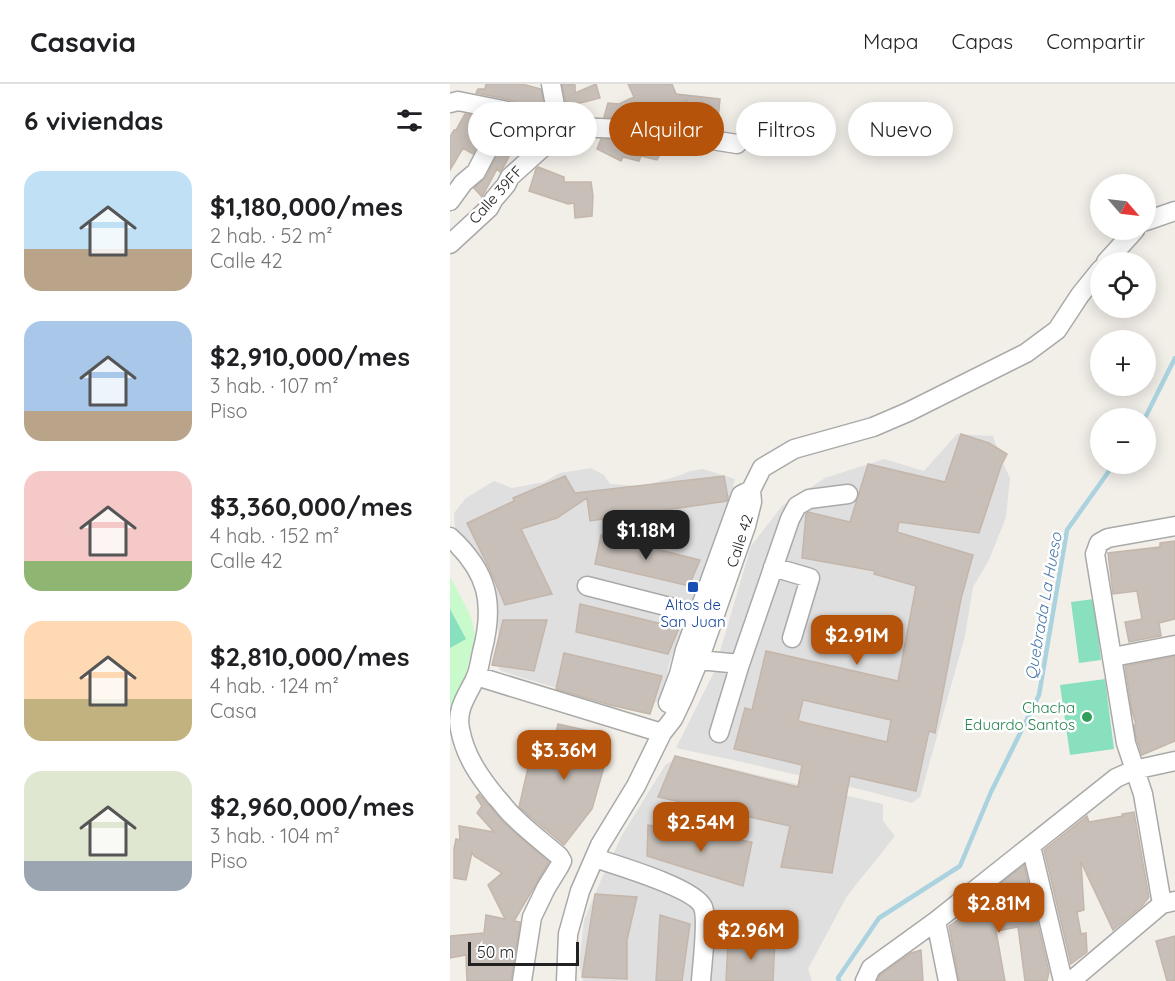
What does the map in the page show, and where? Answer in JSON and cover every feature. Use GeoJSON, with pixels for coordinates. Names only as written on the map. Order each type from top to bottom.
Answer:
{"type":"FeatureCollection","features":[{"type":"Feature","properties":{"kind":"street"},"geometry":{"type":"LineString","coordinates":[[551,84],[554,102]]}},
{"type":"Feature","properties":{"kind":"street"},"geometry":{"type":"LineString","coordinates":[[450,103],[458,101],[468,103]]}},
{"type":"Feature","properties":{"kind":"street"},"geometry":{"type":"LineString","coordinates":[[597,128],[649,130],[736,144]]}},
{"type":"Feature","properties":{"kind":"street"},"geometry":{"type":"LineString","coordinates":[[450,201],[463,183],[476,172],[485,156]]}},
{"type":"Feature","properties":{"kind":"street","name":"Calle 39FF"},"geometry":{"type":"LineString","coordinates":[[450,244],[489,208],[510,177],[533,156]]}},
{"type":"Feature","properties":{"kind":"street"},"geometry":{"type":"LineString","coordinates":[[1156,218],[1175,211]]}},
{"type":"Feature","properties":{"kind":"street"},"geometry":{"type":"LineString","coordinates":[[1115,252],[1126,240]]}},
{"type":"Feature","properties":{"kind":"street","name":"Calle 42"},"geometry":{"type":"LineString","coordinates":[[662,733],[662,715],[672,694],[686,650],[706,616],[746,526],[752,502],[751,490],[762,468],[794,449],[873,427],[908,412],[1026,353],[1058,330],[1090,282]]}},
{"type":"Feature","properties":{"kind":"street"},"geometry":{"type":"LineString","coordinates":[[720,733],[740,664],[790,519],[797,506],[809,499],[848,494]]}},
{"type":"Feature","properties":{"kind":"street"},"geometry":{"type":"LineString","coordinates":[[1071,981],[1168,902],[1143,794],[1126,743],[1095,554],[1099,543],[1108,538],[1175,526]]}},
{"type":"Feature","properties":{"kind":"street"},"geometry":{"type":"LineString","coordinates":[[450,537],[474,564],[487,594],[488,620],[484,643],[476,676],[461,704],[458,715],[464,746],[475,769],[513,817],[559,856],[561,861],[560,867],[546,888],[532,917],[522,981]]}},
{"type":"Feature","properties":{"kind":"street"},"geometry":{"type":"LineString","coordinates":[[773,567],[810,578],[792,638]]}},
{"type":"Feature","properties":{"kind":"street"},"geometry":{"type":"LineString","coordinates":[[587,586],[706,616]]}},
{"type":"Feature","properties":{"kind":"street","name":"Calle 42"},"geometry":{"type":"LineString","coordinates":[[566,981],[568,934],[580,891],[600,845],[636,786],[662,733],[673,719],[684,696],[699,660],[706,616]]}},
{"type":"Feature","properties":{"kind":"street"},"geometry":{"type":"LineString","coordinates":[[1113,657],[1175,645]]}},
{"type":"Feature","properties":{"kind":"street"},"geometry":{"type":"LineString","coordinates":[[699,660],[740,664]]}},
{"type":"Feature","properties":{"kind":"street"},"geometry":{"type":"LineString","coordinates":[[476,676],[662,733]]}},
{"type":"Feature","properties":{"kind":"street"},"geometry":{"type":"LineString","coordinates":[[865,981],[872,968],[936,921],[1116,778],[1134,770],[1175,761]]}},
{"type":"Feature","properties":{"kind":"street"},"geometry":{"type":"LineString","coordinates":[[1031,846],[1063,981]]}},
{"type":"Feature","properties":{"kind":"street"},"geometry":{"type":"LineString","coordinates":[[595,858],[679,888],[702,905],[705,916],[701,981]]}},
{"type":"Feature","properties":{"kind":"street"},"geometry":{"type":"LineString","coordinates":[[936,921],[948,981]]}},
{"type":"Feature","properties":{"kind":"shaded area","name":"Altos de San Juan"},"geometry":{"type":"Polygon","coordinates":[[[957,434],[993,436],[1010,478],[1006,517],[989,560],[973,587],[965,636],[920,797],[912,803],[676,748],[714,672],[751,546],[782,506],[825,478],[884,459],[924,471],[957,434]]]}},
{"type":"Feature","properties":{"kind":"shaded area","name":"Altos de San Juan"},"geometry":{"type":"Polygon","coordinates":[[[591,468],[604,475],[610,484],[638,486],[703,469],[735,479],[716,544],[669,664],[665,685],[658,701],[645,709],[563,690],[501,671],[493,660],[499,639],[496,613],[468,544],[455,528],[454,513],[466,498],[494,481],[512,488],[544,482],[560,473],[591,468]]]}},
{"type":"Feature","properties":{"kind":"shaded area"},"geometry":{"type":"Polygon","coordinates":[[[682,757],[883,804],[883,821],[895,836],[847,896],[808,969],[812,981],[583,981],[579,965],[584,920],[601,880],[622,835],[666,764],[682,757]]]}},
{"type":"Feature","properties":{"kind":"green space"},"geometry":{"type":"Polygon","coordinates":[[[450,576],[472,620],[475,637],[465,677],[450,714],[450,576]]]}},
{"type":"Feature","properties":{"kind":"green space"},"geometry":{"type":"Polygon","coordinates":[[[1094,599],[1101,660],[1079,663],[1071,602],[1094,599]]]}},
{"type":"Feature","properties":{"kind":"green space"},"geometry":{"type":"Polygon","coordinates":[[[450,609],[466,639],[450,648],[450,609]]]}},
{"type":"Feature","properties":{"kind":"green space","name":"Chacha Eduardo Santos"},"geometry":{"type":"Polygon","coordinates":[[[1105,679],[1114,749],[1070,755],[1060,685],[1105,679]]]}},
{"type":"Feature","properties":{"kind":"building"},"geometry":{"type":"Polygon","coordinates":[[[486,84],[522,84],[541,89],[543,102],[515,102],[476,93],[478,89],[485,89],[486,84]]]}},
{"type":"Feature","properties":{"kind":"building"},"geometry":{"type":"Polygon","coordinates":[[[562,84],[575,85],[575,93],[596,84],[600,98],[584,102],[566,102],[562,84]]]}},
{"type":"Feature","properties":{"kind":"building"},"geometry":{"type":"Polygon","coordinates":[[[628,84],[672,84],[676,94],[720,99],[720,102],[687,102],[687,100],[682,102],[623,102],[634,97],[628,84]]]}},
{"type":"Feature","properties":{"kind":"building"},"geometry":{"type":"Polygon","coordinates":[[[608,103],[609,117],[604,117],[608,103]]]}},
{"type":"Feature","properties":{"kind":"building"},"geometry":{"type":"Polygon","coordinates":[[[465,114],[468,115],[468,151],[463,148],[450,170],[450,137],[465,114]]]}},
{"type":"Feature","properties":{"kind":"building"},"geometry":{"type":"Polygon","coordinates":[[[601,139],[609,139],[609,155],[597,149],[601,139]]]}},
{"type":"Feature","properties":{"kind":"building"},"geometry":{"type":"Polygon","coordinates":[[[496,156],[509,156],[500,172],[497,169],[482,197],[474,188],[486,177],[496,156]]]}},
{"type":"Feature","properties":{"kind":"building"},"geometry":{"type":"Polygon","coordinates":[[[611,156],[641,156],[639,161],[623,157],[621,161],[611,156]]]}},
{"type":"Feature","properties":{"kind":"building"},"geometry":{"type":"Polygon","coordinates":[[[641,156],[659,156],[657,160],[641,156]]]}},
{"type":"Feature","properties":{"kind":"building"},"geometry":{"type":"Polygon","coordinates":[[[538,167],[564,177],[564,182],[591,182],[592,216],[575,218],[574,203],[568,204],[529,191],[538,167]]]}},
{"type":"Feature","properties":{"kind":"building"},"geometry":{"type":"Polygon","coordinates":[[[961,434],[989,443],[1007,454],[979,533],[899,522],[897,532],[973,555],[961,599],[935,733],[929,731],[916,791],[850,776],[832,873],[781,867],[790,826],[658,797],[675,756],[798,787],[802,765],[734,749],[745,708],[752,710],[766,651],[898,681],[916,586],[874,574],[875,571],[802,558],[806,514],[808,512],[850,522],[868,464],[945,482],[961,434]],[[803,700],[798,721],[887,742],[891,720],[803,700]]]}},
{"type":"Feature","properties":{"kind":"building"},"geometry":{"type":"Polygon","coordinates":[[[565,476],[575,493],[724,476],[728,498],[727,501],[590,521],[587,498],[557,518],[521,529],[552,594],[505,605],[467,523],[514,501],[513,498],[565,476]]]}},
{"type":"Feature","properties":{"kind":"building"},"geometry":{"type":"Polygon","coordinates":[[[601,535],[700,560],[689,586],[595,564],[601,535]]]}},
{"type":"Feature","properties":{"kind":"building"},"geometry":{"type":"Polygon","coordinates":[[[1175,541],[1175,619],[1159,623],[1161,636],[1129,642],[1125,622],[1142,619],[1137,591],[1113,594],[1108,553],[1160,547],[1160,543],[1175,541]]]}},
{"type":"Feature","properties":{"kind":"building"},"geometry":{"type":"Polygon","coordinates":[[[580,604],[679,628],[668,654],[576,632],[580,604]]]}},
{"type":"Feature","properties":{"kind":"building"},"geometry":{"type":"Polygon","coordinates":[[[503,620],[547,620],[534,671],[492,665],[503,620]]]}},
{"type":"Feature","properties":{"kind":"building"},"geometry":{"type":"Polygon","coordinates":[[[564,653],[662,676],[650,714],[556,689],[564,653]]]}},
{"type":"Feature","properties":{"kind":"building"},"geometry":{"type":"Polygon","coordinates":[[[1175,656],[1175,741],[1142,755],[1136,737],[1134,725],[1136,725],[1125,666],[1175,656]]]}},
{"type":"Feature","properties":{"kind":"building"},"geometry":{"type":"Polygon","coordinates":[[[558,724],[608,735],[602,759],[606,760],[592,809],[564,845],[519,807],[533,746],[552,749],[558,724]]]}},
{"type":"Feature","properties":{"kind":"building"},"geometry":{"type":"Polygon","coordinates":[[[479,794],[504,823],[549,862],[514,921],[520,922],[511,981],[467,981],[466,955],[450,958],[450,936],[484,933],[486,915],[505,919],[488,885],[502,873],[474,856],[472,852],[466,880],[454,878],[454,849],[456,839],[460,840],[459,826],[494,832],[477,813],[482,806],[476,797],[479,794]]]}},
{"type":"Feature","properties":{"kind":"building"},"geometry":{"type":"Polygon","coordinates":[[[1134,812],[1149,897],[1142,906],[1113,930],[1081,862],[1084,910],[1077,912],[1081,934],[1086,933],[1087,952],[1071,964],[1044,850],[1087,816],[1089,822],[1134,812]]]}},
{"type":"Feature","properties":{"kind":"building"},"geometry":{"type":"Polygon","coordinates":[[[648,825],[752,842],[743,886],[647,856],[648,825]]]}},
{"type":"Feature","properties":{"kind":"building"},"geometry":{"type":"Polygon","coordinates":[[[1024,865],[1049,972],[1047,981],[1025,981],[1018,927],[996,931],[1005,981],[959,981],[949,926],[992,897],[990,892],[1024,865]]]}},
{"type":"Feature","properties":{"kind":"building"},"geometry":{"type":"Polygon","coordinates":[[[595,894],[637,897],[627,940],[627,979],[582,977],[595,894]]]}},
{"type":"Feature","properties":{"kind":"building"},"geometry":{"type":"Polygon","coordinates":[[[660,915],[690,924],[682,981],[656,981],[660,915]]]}},
{"type":"Feature","properties":{"kind":"building"},"geometry":{"type":"Polygon","coordinates":[[[1175,936],[1175,981],[1167,981],[1156,941],[1175,936]]]}},
{"type":"Feature","properties":{"kind":"building"},"geometry":{"type":"Polygon","coordinates":[[[775,939],[773,981],[726,981],[728,942],[775,939]]]}},
{"type":"Feature","properties":{"kind":"building"},"geometry":{"type":"Polygon","coordinates":[[[921,950],[923,981],[877,981],[880,975],[911,953],[921,950]]]}},
{"type":"Feature","properties":{"kind":"waterway","name":"Quebrada La Hueso"},"geometry":{"type":"LineString","coordinates":[[1150,408],[1175,358]]}},
{"type":"Feature","properties":{"kind":"waterway","name":"Quebrada La Hueso"},"geometry":{"type":"LineString","coordinates":[[839,981],[838,978],[879,918],[960,866],[991,792],[1039,695],[1067,530],[1107,474]]}},
{"type":"Feature","properties":{"kind":"place","name":"Altos de San Juan"},"geometry":{"type":"Point","coordinates":[693,587]}},
{"type":"Feature","properties":{"kind":"place","name":"Chacha Eduardo Santos"},"geometry":{"type":"Point","coordinates":[1087,717]}}]}
